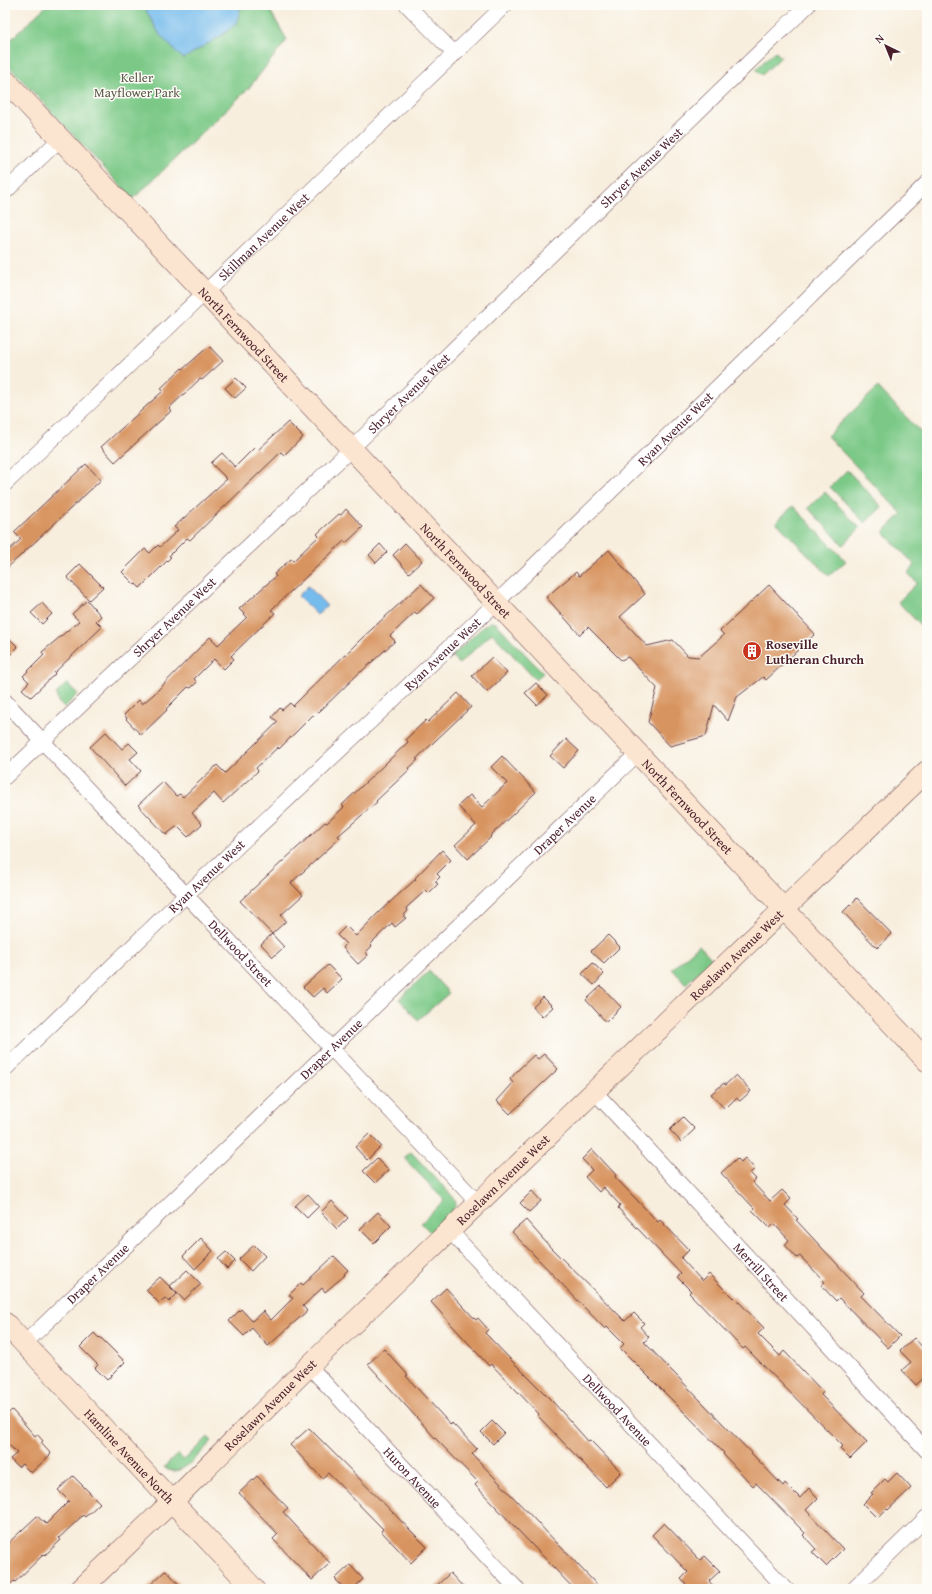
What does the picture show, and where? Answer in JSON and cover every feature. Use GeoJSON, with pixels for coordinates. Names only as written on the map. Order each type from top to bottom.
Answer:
{"type":"FeatureCollection","features":[{"type":"Feature","properties":{"kind":"street"},"geometry":{"type":"LineString","coordinates":[[407,5],[455,54]]}},
{"type":"Feature","properties":{"kind":"street","name":"Skillman Avenue West"},"geometry":{"type":"LineString","coordinates":[[5,484],[505,5]]}},
{"type":"Feature","properties":{"kind":"street","name":"Shryer Avenue West"},"geometry":{"type":"LineString","coordinates":[[5,777],[352,448],[808,5]]}},
{"type":"Feature","properties":{"kind":"street","name":"North Fernwood Street"},"geometry":{"type":"LineString","coordinates":[[5,80],[927,1061]]}},
{"type":"Feature","properties":{"kind":"street"},"geometry":{"type":"LineString","coordinates":[[5,192],[60,139]]}},
{"type":"Feature","properties":{"kind":"street","name":"Ryan Avenue West"},"geometry":{"type":"LineString","coordinates":[[5,1069],[186,895],[497,602],[927,184]]}},
{"type":"Feature","properties":{"kind":"street","name":"Dellwood Street"},"geometry":{"type":"LineString","coordinates":[[5,701],[331,1049],[478,1203]]}},
{"type":"Feature","properties":{"kind":"street","name":"Draper Avenue"},"geometry":{"type":"LineString","coordinates":[[24,1344],[638,753]]}},
{"type":"Feature","properties":{"kind":"street","name":"Roselawn Avenue West"},"geometry":{"type":"LineString","coordinates":[[80,1589],[172,1502],[309,1366],[927,772]]}},
{"type":"Feature","properties":{"kind":"street","name":"Merrill Street"},"geometry":{"type":"LineString","coordinates":[[595,1092],[927,1451]]}},
{"type":"Feature","properties":{"kind":"street","name":"Dellwood Avenue"},"geometry":{"type":"LineString","coordinates":[[450,1231],[786,1589]]}},
{"type":"Feature","properties":{"kind":"street","name":"Hamline Avenue North"},"geometry":{"type":"LineString","coordinates":[[5,1323],[254,1589]]}},
{"type":"Feature","properties":{"kind":"street","name":"Huron Avenue"},"geometry":{"type":"LineString","coordinates":[[309,1366],[517,1589]]}},
{"type":"Feature","properties":{"kind":"street"},"geometry":{"type":"LineString","coordinates":[[853,1589],[927,1517]]}},
{"type":"Feature","properties":{"kind":"green space","name":"Keller Mayflower Park"},"geometry":{"type":"Polygon","coordinates":[[[47,5],[267,5],[287,40],[248,89],[133,199],[5,62],[5,45],[47,5]]]}},
{"type":"Feature","properties":{"kind":"green space"},"geometry":{"type":"Polygon","coordinates":[[[775,51],[781,57],[762,75],[756,69],[775,51]]]}},
{"type":"Feature","properties":{"kind":"green space"},"geometry":{"type":"Polygon","coordinates":[[[878,387],[927,439],[927,632],[898,602],[917,583],[908,573],[915,565],[883,532],[902,514],[827,436],[878,387]]]}},
{"type":"Feature","properties":{"kind":"green space"},"geometry":{"type":"Polygon","coordinates":[[[847,470],[882,507],[865,523],[830,487],[847,470]]]}},
{"type":"Feature","properties":{"kind":"green space"},"geometry":{"type":"Polygon","coordinates":[[[825,492],[860,528],[843,545],[808,508],[825,492]]]}},
{"type":"Feature","properties":{"kind":"green space"},"geometry":{"type":"Polygon","coordinates":[[[793,506],[846,561],[829,576],[776,522],[793,506]]]}},
{"type":"Feature","properties":{"kind":"green space"},"geometry":{"type":"Polygon","coordinates":[[[491,622],[496,623],[543,673],[536,680],[492,633],[459,664],[452,656],[485,625],[491,622]]]}},
{"type":"Feature","properties":{"kind":"green space"},"geometry":{"type":"Polygon","coordinates":[[[67,683],[78,694],[64,708],[58,702],[56,694],[67,683]]]}},
{"type":"Feature","properties":{"kind":"green space"},"geometry":{"type":"Polygon","coordinates":[[[699,945],[712,959],[686,984],[672,969],[699,945]]]}},
{"type":"Feature","properties":{"kind":"green space"},"geometry":{"type":"Polygon","coordinates":[[[429,971],[449,993],[418,1020],[399,999],[429,971]]]}},
{"type":"Feature","properties":{"kind":"green space"},"geometry":{"type":"Polygon","coordinates":[[[411,1152],[455,1199],[456,1205],[453,1210],[430,1232],[421,1223],[444,1200],[404,1158],[411,1152]]]}},
{"type":"Feature","properties":{"kind":"green space"},"geometry":{"type":"Polygon","coordinates":[[[208,1437],[212,1441],[196,1458],[183,1468],[176,1471],[170,1471],[164,1467],[178,1454],[184,1460],[208,1437]]]}},
{"type":"Feature","properties":{"kind":"water"},"geometry":{"type":"Polygon","coordinates":[[[145,5],[241,5],[237,23],[222,35],[183,59],[160,35],[144,7],[145,5]]]}},
{"type":"Feature","properties":{"kind":"water"},"geometry":{"type":"Polygon","coordinates":[[[308,586],[327,606],[317,615],[298,596],[308,586]]]}},
{"type":"Feature","properties":{"kind":"building"},"geometry":{"type":"Polygon","coordinates":[[[209,346],[223,361],[202,380],[200,379],[169,408],[171,411],[115,462],[101,447],[163,391],[161,388],[182,368],[183,369],[209,346]]]}},
{"type":"Feature","properties":{"kind":"building"},"geometry":{"type":"Polygon","coordinates":[[[236,378],[246,388],[235,398],[225,388],[236,378]]]}},
{"type":"Feature","properties":{"kind":"building"},"geometry":{"type":"Polygon","coordinates":[[[288,422],[303,437],[284,455],[281,452],[190,540],[187,538],[169,556],[171,557],[140,588],[122,572],[145,549],[150,553],[158,545],[160,547],[178,530],[174,527],[227,479],[211,463],[222,453],[235,467],[255,447],[258,450],[288,422]]]}},
{"type":"Feature","properties":{"kind":"building"},"geometry":{"type":"Polygon","coordinates":[[[86,464],[101,480],[5,570],[5,554],[21,539],[14,532],[86,464]]]}},
{"type":"Feature","properties":{"kind":"building"},"geometry":{"type":"Polygon","coordinates":[[[346,509],[363,527],[346,543],[344,541],[271,610],[275,613],[231,656],[234,659],[224,669],[214,659],[194,679],[197,682],[191,688],[188,687],[141,735],[124,715],[139,700],[142,704],[153,695],[210,637],[218,645],[247,617],[239,609],[276,576],[274,574],[291,559],[293,561],[319,536],[317,534],[339,514],[341,515],[346,509]]]}},
{"type":"Feature","properties":{"kind":"building"},"geometry":{"type":"Polygon","coordinates":[[[405,543],[422,561],[409,573],[393,555],[405,543]]]}},
{"type":"Feature","properties":{"kind":"building"},"geometry":{"type":"Polygon","coordinates":[[[380,544],[387,552],[376,563],[369,555],[380,544]]]}},
{"type":"Feature","properties":{"kind":"building","name":"Roseville Lutheran Church"},"geometry":{"type":"Polygon","coordinates":[[[609,550],[645,594],[620,617],[647,646],[673,640],[688,656],[699,657],[724,635],[720,631],[769,585],[815,634],[766,680],[763,677],[737,697],[728,721],[714,705],[706,736],[670,746],[648,722],[657,688],[628,657],[621,660],[588,627],[580,635],[546,597],[576,572],[579,576],[609,550]]]}},
{"type":"Feature","properties":{"kind":"building"},"geometry":{"type":"Polygon","coordinates":[[[80,564],[103,587],[89,600],[67,577],[80,564]]]}},
{"type":"Feature","properties":{"kind":"building"},"geometry":{"type":"Polygon","coordinates":[[[421,584],[434,598],[417,614],[415,612],[390,636],[395,641],[360,672],[314,717],[313,715],[279,749],[278,747],[256,768],[258,771],[223,803],[214,793],[192,813],[202,824],[188,837],[177,826],[166,835],[138,805],[163,782],[176,796],[180,794],[183,797],[217,765],[225,773],[278,722],[272,717],[280,708],[282,710],[290,703],[293,706],[361,639],[421,584]]]}},
{"type":"Feature","properties":{"kind":"building"},"geometry":{"type":"Polygon","coordinates":[[[87,600],[101,616],[96,621],[102,627],[31,697],[22,689],[29,682],[23,676],[44,655],[42,652],[79,621],[72,614],[87,600]]]}},
{"type":"Feature","properties":{"kind":"building"},"geometry":{"type":"Polygon","coordinates":[[[42,603],[52,614],[42,624],[31,613],[42,603]]]}},
{"type":"Feature","properties":{"kind":"building"},"geometry":{"type":"Polygon","coordinates":[[[5,634],[18,647],[5,660],[5,634]]]}},
{"type":"Feature","properties":{"kind":"building"},"geometry":{"type":"Polygon","coordinates":[[[492,657],[507,673],[487,692],[472,676],[492,657]]]}},
{"type":"Feature","properties":{"kind":"building"},"geometry":{"type":"Polygon","coordinates":[[[536,683],[548,695],[537,705],[525,693],[536,683]]]}},
{"type":"Feature","properties":{"kind":"building"},"geometry":{"type":"Polygon","coordinates":[[[458,693],[471,707],[416,759],[418,760],[376,801],[377,802],[338,836],[340,838],[291,883],[303,895],[281,915],[286,921],[272,934],[240,901],[325,822],[327,823],[344,807],[342,805],[408,742],[406,739],[426,720],[428,722],[458,693]]]}},
{"type":"Feature","properties":{"kind":"building"},"geometry":{"type":"Polygon","coordinates":[[[106,732],[122,749],[129,743],[138,752],[130,759],[141,771],[125,786],[90,747],[106,732]]]}},
{"type":"Feature","properties":{"kind":"building"},"geometry":{"type":"Polygon","coordinates":[[[566,739],[579,751],[563,768],[550,756],[566,739]]]}},
{"type":"Feature","properties":{"kind":"building"},"geometry":{"type":"Polygon","coordinates":[[[502,756],[536,792],[468,859],[455,845],[476,825],[458,806],[470,795],[482,807],[507,783],[491,767],[502,756]]]}},
{"type":"Feature","properties":{"kind":"building"},"geometry":{"type":"Polygon","coordinates":[[[442,850],[451,860],[437,874],[440,877],[435,882],[438,884],[429,893],[426,890],[406,908],[408,911],[403,916],[406,918],[395,927],[392,923],[370,944],[372,946],[366,952],[368,955],[358,964],[343,948],[346,944],[337,935],[346,926],[356,936],[380,911],[416,879],[415,878],[442,850]]]}},
{"type":"Feature","properties":{"kind":"building"},"geometry":{"type":"Polygon","coordinates":[[[857,898],[892,934],[877,948],[843,912],[857,898]]]}},
{"type":"Feature","properties":{"kind":"building"},"geometry":{"type":"Polygon","coordinates":[[[272,934],[284,947],[273,957],[261,944],[272,934]]]}},
{"type":"Feature","properties":{"kind":"building"},"geometry":{"type":"Polygon","coordinates":[[[608,935],[620,947],[604,963],[591,951],[608,935]]]}},
{"type":"Feature","properties":{"kind":"building"},"geometry":{"type":"Polygon","coordinates":[[[593,963],[604,974],[594,985],[582,974],[593,963]]]}},
{"type":"Feature","properties":{"kind":"building"},"geometry":{"type":"Polygon","coordinates":[[[328,965],[342,979],[327,993],[323,988],[313,997],[303,987],[328,965]]]}},
{"type":"Feature","properties":{"kind":"building"},"geometry":{"type":"Polygon","coordinates":[[[601,986],[621,1007],[606,1022],[586,1000],[601,986]]]}},
{"type":"Feature","properties":{"kind":"building"},"geometry":{"type":"Polygon","coordinates":[[[543,997],[553,1007],[542,1017],[533,1007],[543,997]]]}},
{"type":"Feature","properties":{"kind":"building"},"geometry":{"type":"Polygon","coordinates":[[[544,1054],[558,1069],[510,1114],[497,1101],[513,1083],[510,1079],[519,1069],[534,1055],[538,1059],[544,1054]]]}},
{"type":"Feature","properties":{"kind":"building"},"geometry":{"type":"Polygon","coordinates":[[[736,1075],[751,1091],[740,1101],[736,1098],[725,1109],[711,1094],[724,1083],[725,1085],[736,1075]]]}},
{"type":"Feature","properties":{"kind":"building"},"geometry":{"type":"Polygon","coordinates":[[[683,1117],[695,1129],[681,1142],[670,1130],[683,1117]]]}},
{"type":"Feature","properties":{"kind":"building"},"geometry":{"type":"Polygon","coordinates":[[[369,1134],[381,1146],[367,1160],[355,1147],[369,1134]]]}},
{"type":"Feature","properties":{"kind":"building"},"geometry":{"type":"Polygon","coordinates":[[[592,1149],[616,1175],[615,1177],[658,1222],[660,1220],[689,1250],[681,1258],[702,1281],[709,1274],[733,1298],[734,1297],[764,1328],[758,1334],[780,1356],[784,1351],[823,1392],[821,1395],[867,1442],[850,1459],[840,1449],[843,1446],[745,1347],[743,1349],[689,1293],[691,1291],[677,1277],[681,1274],[618,1208],[620,1205],[603,1187],[599,1192],[585,1177],[592,1170],[582,1159],[592,1149]]]}},
{"type":"Feature","properties":{"kind":"building"},"geometry":{"type":"Polygon","coordinates":[[[377,1158],[389,1170],[375,1183],[363,1171],[377,1158]]]}},
{"type":"Feature","properties":{"kind":"building"},"geometry":{"type":"Polygon","coordinates":[[[737,1158],[741,1162],[745,1158],[755,1169],[750,1173],[756,1179],[752,1182],[770,1201],[782,1190],[791,1199],[785,1205],[798,1219],[796,1220],[864,1293],[861,1296],[900,1336],[888,1348],[839,1298],[836,1301],[821,1285],[825,1282],[800,1256],[797,1258],[785,1245],[789,1240],[774,1224],[770,1228],[752,1210],[754,1208],[721,1173],[737,1158]]]}},
{"type":"Feature","properties":{"kind":"building"},"geometry":{"type":"Polygon","coordinates":[[[532,1191],[541,1201],[529,1212],[520,1203],[532,1191]]]}},
{"type":"Feature","properties":{"kind":"building"},"geometry":{"type":"Polygon","coordinates":[[[308,1194],[319,1206],[307,1218],[295,1206],[308,1194]]]}},
{"type":"Feature","properties":{"kind":"building"},"geometry":{"type":"Polygon","coordinates":[[[332,1201],[348,1218],[337,1229],[321,1212],[332,1201]]]}},
{"type":"Feature","properties":{"kind":"building"},"geometry":{"type":"Polygon","coordinates":[[[378,1212],[391,1226],[374,1243],[360,1229],[378,1212]]]}},
{"type":"Feature","properties":{"kind":"building"},"geometry":{"type":"Polygon","coordinates":[[[526,1220],[551,1248],[625,1321],[634,1313],[644,1323],[640,1327],[649,1337],[644,1342],[783,1486],[785,1483],[800,1498],[809,1488],[818,1498],[806,1510],[843,1549],[826,1566],[812,1552],[816,1549],[803,1535],[805,1533],[756,1483],[753,1486],[723,1454],[724,1453],[620,1348],[624,1344],[607,1327],[605,1329],[512,1232],[526,1220]]]}},
{"type":"Feature","properties":{"kind":"building"},"geometry":{"type":"Polygon","coordinates":[[[201,1238],[213,1251],[195,1269],[183,1256],[201,1238]]]}},
{"type":"Feature","properties":{"kind":"building"},"geometry":{"type":"Polygon","coordinates":[[[254,1245],[265,1256],[251,1271],[239,1259],[254,1245]]]}},
{"type":"Feature","properties":{"kind":"building"},"geometry":{"type":"Polygon","coordinates":[[[226,1252],[235,1261],[227,1269],[218,1259],[226,1252]]]}},
{"type":"Feature","properties":{"kind":"building"},"geometry":{"type":"Polygon","coordinates":[[[334,1256],[348,1270],[344,1274],[345,1275],[325,1292],[322,1288],[303,1306],[307,1311],[268,1346],[252,1328],[244,1336],[229,1321],[241,1309],[252,1321],[263,1311],[271,1320],[293,1298],[289,1295],[301,1283],[303,1285],[334,1256]]]}},
{"type":"Feature","properties":{"kind":"building"},"geometry":{"type":"Polygon","coordinates":[[[187,1270],[201,1284],[184,1300],[170,1286],[187,1270]]]}},
{"type":"Feature","properties":{"kind":"building"},"geometry":{"type":"Polygon","coordinates":[[[160,1277],[177,1294],[169,1302],[165,1298],[159,1303],[146,1290],[160,1277]]]}},
{"type":"Feature","properties":{"kind":"building"},"geometry":{"type":"Polygon","coordinates":[[[446,1288],[476,1320],[478,1318],[488,1329],[485,1333],[553,1402],[588,1441],[590,1440],[621,1472],[606,1487],[491,1364],[489,1366],[431,1302],[446,1288]]]}},
{"type":"Feature","properties":{"kind":"building"},"geometry":{"type":"Polygon","coordinates":[[[94,1333],[125,1362],[107,1380],[95,1368],[98,1365],[80,1347],[94,1333]]]}},
{"type":"Feature","properties":{"kind":"building"},"geometry":{"type":"Polygon","coordinates":[[[914,1338],[927,1352],[927,1375],[916,1385],[902,1370],[911,1362],[900,1351],[914,1338]]]}},
{"type":"Feature","properties":{"kind":"building"},"geometry":{"type":"Polygon","coordinates":[[[384,1349],[408,1375],[406,1376],[451,1425],[452,1423],[477,1449],[472,1454],[601,1589],[574,1589],[475,1485],[478,1482],[436,1439],[368,1364],[384,1349]]]}},
{"type":"Feature","properties":{"kind":"building"},"geometry":{"type":"Polygon","coordinates":[[[12,1410],[35,1436],[37,1434],[43,1441],[41,1443],[51,1454],[31,1473],[22,1464],[18,1467],[10,1459],[17,1453],[5,1441],[5,1416],[12,1410]]]}},
{"type":"Feature","properties":{"kind":"building"},"geometry":{"type":"Polygon","coordinates":[[[492,1421],[504,1433],[493,1444],[481,1432],[492,1421]]]}},
{"type":"Feature","properties":{"kind":"building"},"geometry":{"type":"Polygon","coordinates":[[[309,1428],[427,1547],[411,1563],[381,1531],[383,1529],[328,1473],[322,1478],[290,1445],[309,1428]]]}},
{"type":"Feature","properties":{"kind":"building"},"geometry":{"type":"Polygon","coordinates":[[[897,1473],[911,1488],[888,1510],[887,1509],[877,1518],[863,1504],[873,1494],[871,1493],[885,1479],[888,1482],[897,1473]]]}},
{"type":"Feature","properties":{"kind":"building"},"geometry":{"type":"Polygon","coordinates":[[[73,1476],[100,1503],[85,1517],[83,1515],[59,1538],[61,1540],[15,1582],[14,1581],[5,1589],[5,1546],[37,1516],[46,1524],[69,1501],[58,1490],[73,1476]]]}},
{"type":"Feature","properties":{"kind":"building"},"geometry":{"type":"Polygon","coordinates":[[[257,1476],[288,1508],[283,1512],[330,1563],[312,1580],[273,1539],[278,1534],[239,1493],[257,1476]]]}},
{"type":"Feature","properties":{"kind":"building"},"geometry":{"type":"Polygon","coordinates":[[[664,1523],[700,1560],[705,1556],[720,1571],[709,1581],[716,1589],[690,1589],[681,1579],[688,1572],[652,1535],[664,1523]]]}},
{"type":"Feature","properties":{"kind":"building"},"geometry":{"type":"Polygon","coordinates":[[[350,1565],[363,1579],[353,1589],[345,1589],[335,1579],[350,1565]]]}},
{"type":"Feature","properties":{"kind":"building"},"geometry":{"type":"Polygon","coordinates":[[[166,1570],[183,1589],[146,1589],[166,1570]]]}},
{"type":"Feature","properties":{"kind":"building"},"geometry":{"type":"Polygon","coordinates":[[[450,1573],[465,1589],[433,1589],[450,1573]]]}},
{"type":"Feature","properties":{"kind":"place","name":"Roseville Lutheran Church"},"geometry":{"type":"Point","coordinates":[752,651]}}]}
